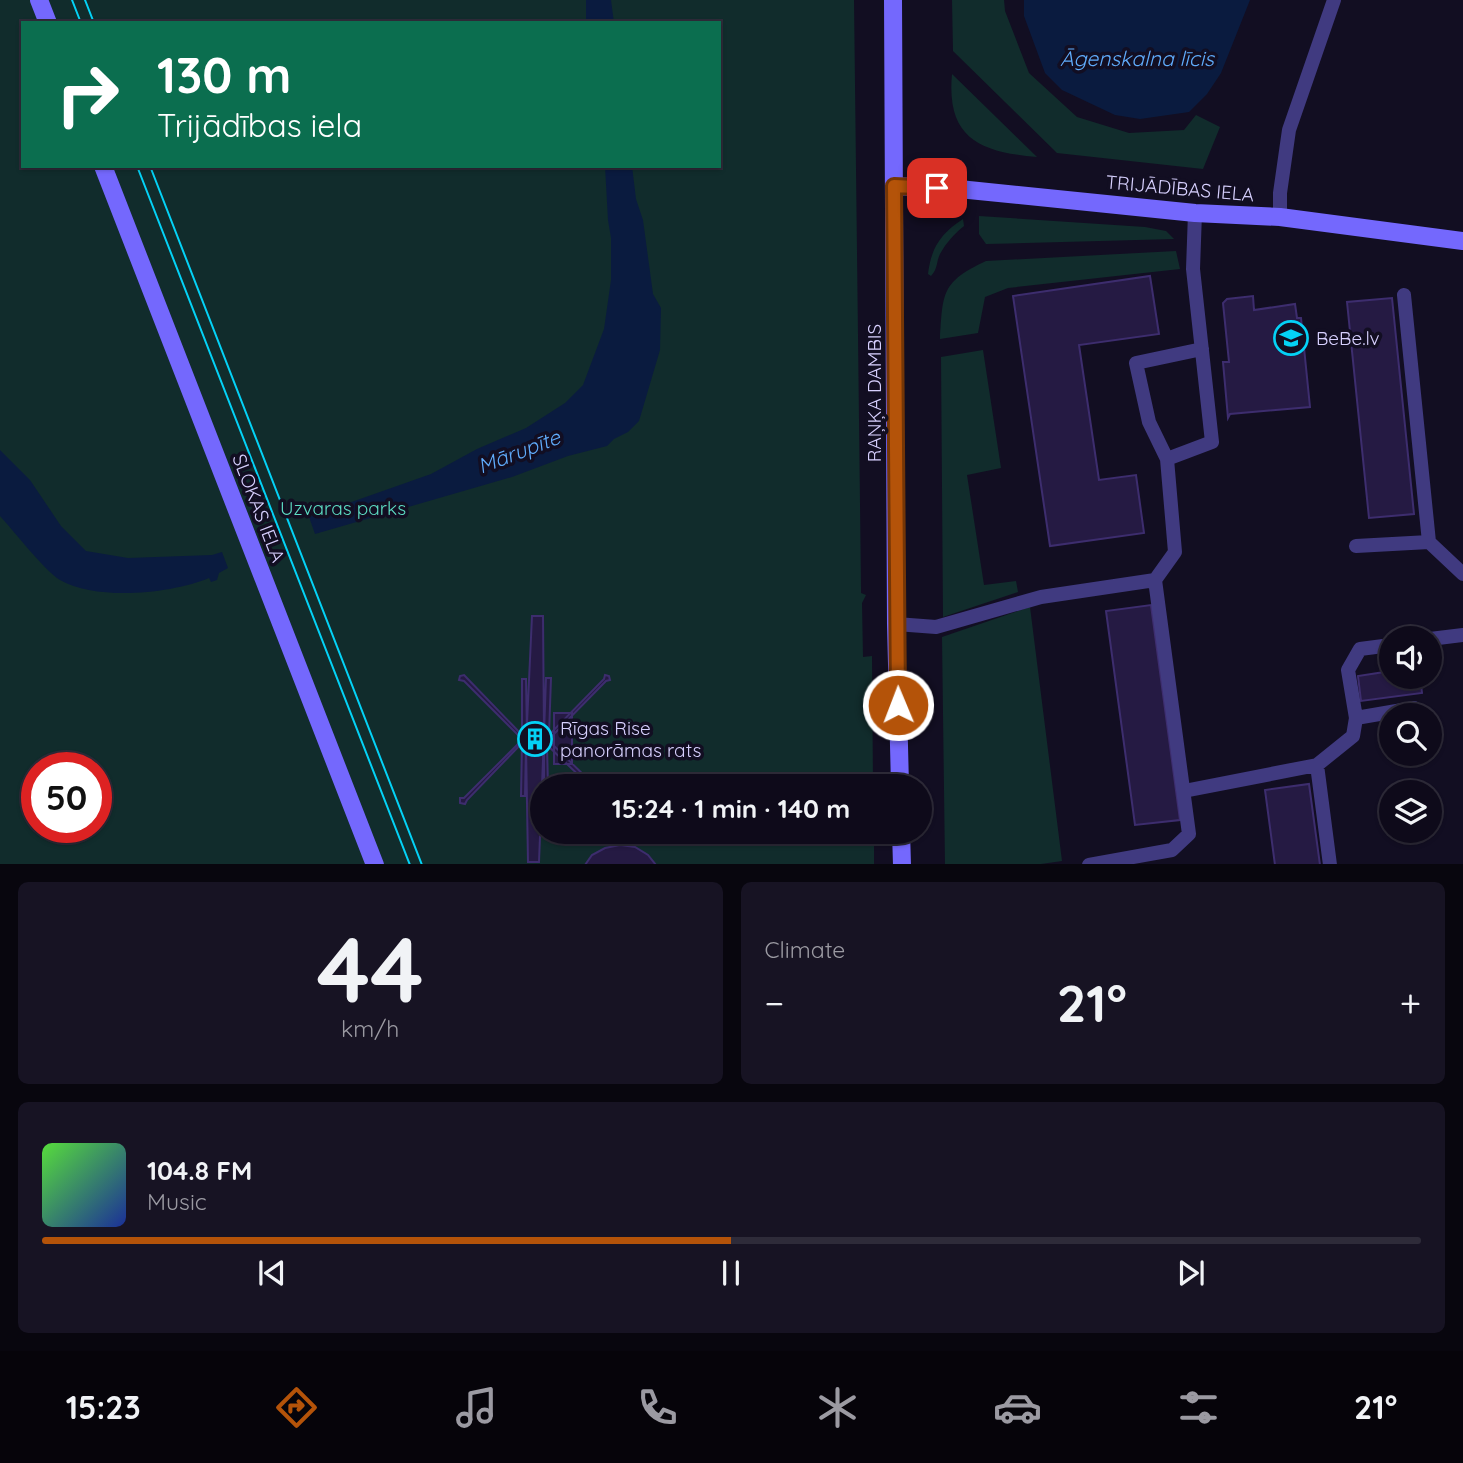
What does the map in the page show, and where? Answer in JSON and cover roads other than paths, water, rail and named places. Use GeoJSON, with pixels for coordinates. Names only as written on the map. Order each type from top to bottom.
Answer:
{"type":"FeatureCollection","features":[{"type":"Feature","properties":{"kind":"main road"},"geometry":{"type":"LineString","coordinates":[[39,0],[47,21]]}},
{"type":"Feature","properties":{"kind":"main road","name":"RAŅĶA DAMBIS"},"geometry":{"type":"LineString","coordinates":[[893,0],[896,624],[900,774]]}},
{"type":"Feature","properties":{"kind":"main road","name":"SLOKAS IELA"},"geometry":{"type":"LineString","coordinates":[[104,168],[375,864]]}},
{"type":"Feature","properties":{"kind":"main road","name":"TRIJĀDĪBAS IELA"},"geometry":{"type":"LineString","coordinates":[[894,186],[966,190],[1195,213],[1280,217],[1463,241]]}},
{"type":"Feature","properties":{"kind":"main road"},"geometry":{"type":"LineString","coordinates":[[901,844],[902,864]]}},
{"type":"Feature","properties":{"kind":"lane"},"geometry":{"type":"LineString","coordinates":[[1280,217],[1280,193],[1289,130],[1334,0]]}},
{"type":"Feature","properties":{"kind":"lane"},"geometry":{"type":"LineString","coordinates":[[1167,459],[1212,442],[1193,269],[1195,213]]}},
{"type":"Feature","properties":{"kind":"lane"},"geometry":{"type":"LineString","coordinates":[[1405,295],[1429,542],[1463,574]]}},
{"type":"Feature","properties":{"kind":"lane"},"geometry":{"type":"LineString","coordinates":[[1089,864],[1130,862],[1172,850],[1189,834],[1156,580],[1175,552],[1167,459],[1149,422],[1136,363],[1202,349]]}},
{"type":"Feature","properties":{"kind":"lane"},"geometry":{"type":"LineString","coordinates":[[1356,545],[1429,542]]}},
{"type":"Feature","properties":{"kind":"lane"},"geometry":{"type":"LineString","coordinates":[[896,624],[936,627],[1041,597],[1156,580]]}},
{"type":"Feature","properties":{"kind":"lane"},"geometry":{"type":"LineString","coordinates":[[1442,638],[1463,635]]}},
{"type":"Feature","properties":{"kind":"lane"},"geometry":{"type":"LineString","coordinates":[[1184,791],[1317,765],[1353,736],[1356,718],[1348,670],[1360,649],[1379,647]]}},
{"type":"Feature","properties":{"kind":"lane"},"geometry":{"type":"LineString","coordinates":[[1356,718],[1379,714]]}},
{"type":"Feature","properties":{"kind":"lane"},"geometry":{"type":"LineString","coordinates":[[1317,765],[1330,864]]}},
{"type":"Feature","properties":{"kind":"water"},"geometry":{"type":"Polygon","coordinates":[[[586,0],[611,0],[614,21],[586,21],[586,0]]]}},
{"type":"Feature","properties":{"kind":"water","name":"Āgenskalna līcis"},"geometry":{"type":"Polygon","coordinates":[[[1024,0],[1250,0],[1221,73],[1207,94],[1189,112],[1140,119],[1115,115],[1062,90],[1045,73],[1024,16],[1024,0]]]}},
{"type":"Feature","properties":{"kind":"water","name":"Mārupīte"},"geometry":{"type":"Polygon","coordinates":[[[605,168],[632,168],[636,199],[643,220],[653,294],[661,308],[660,350],[639,421],[607,446],[568,456],[512,477],[315,534],[309,517],[431,474],[477,449],[526,428],[565,403],[583,385],[604,329],[611,280],[605,168]]]}},
{"type":"Feature","properties":{"kind":"water"},"geometry":{"type":"Polygon","coordinates":[[[0,450],[30,480],[61,526],[86,551],[128,558],[212,555],[222,552],[228,568],[219,573],[217,580],[211,582],[209,578],[174,588],[134,593],[93,591],[60,580],[0,516],[0,450]]]}},
{"type":"Feature","properties":{"kind":"tram line"},"geometry":{"type":"LineString","coordinates":[[72,0],[80,21]]}},
{"type":"Feature","properties":{"kind":"tram line"},"geometry":{"type":"LineString","coordinates":[[85,0],[93,21]]}},
{"type":"Feature","properties":{"kind":"tram line"},"geometry":{"type":"LineString","coordinates":[[138,168],[410,864]]}},
{"type":"Feature","properties":{"kind":"tram line"},"geometry":{"type":"LineString","coordinates":[[151,168],[422,864]]}},
{"type":"Feature","properties":{"kind":"place","name":"BeBe.lv"},"geometry":{"type":"Point","coordinates":[1291,338]}},
{"type":"Feature","properties":{"kind":"place","name":"Rīgas Rise panorāmas rats"},"geometry":{"type":"Point","coordinates":[535,739]}},
{"type":"Feature","properties":{"kind":"park label","name":"Uzvaras parks"},"geometry":{"type":"Point","coordinates":[343,508]}}]}
